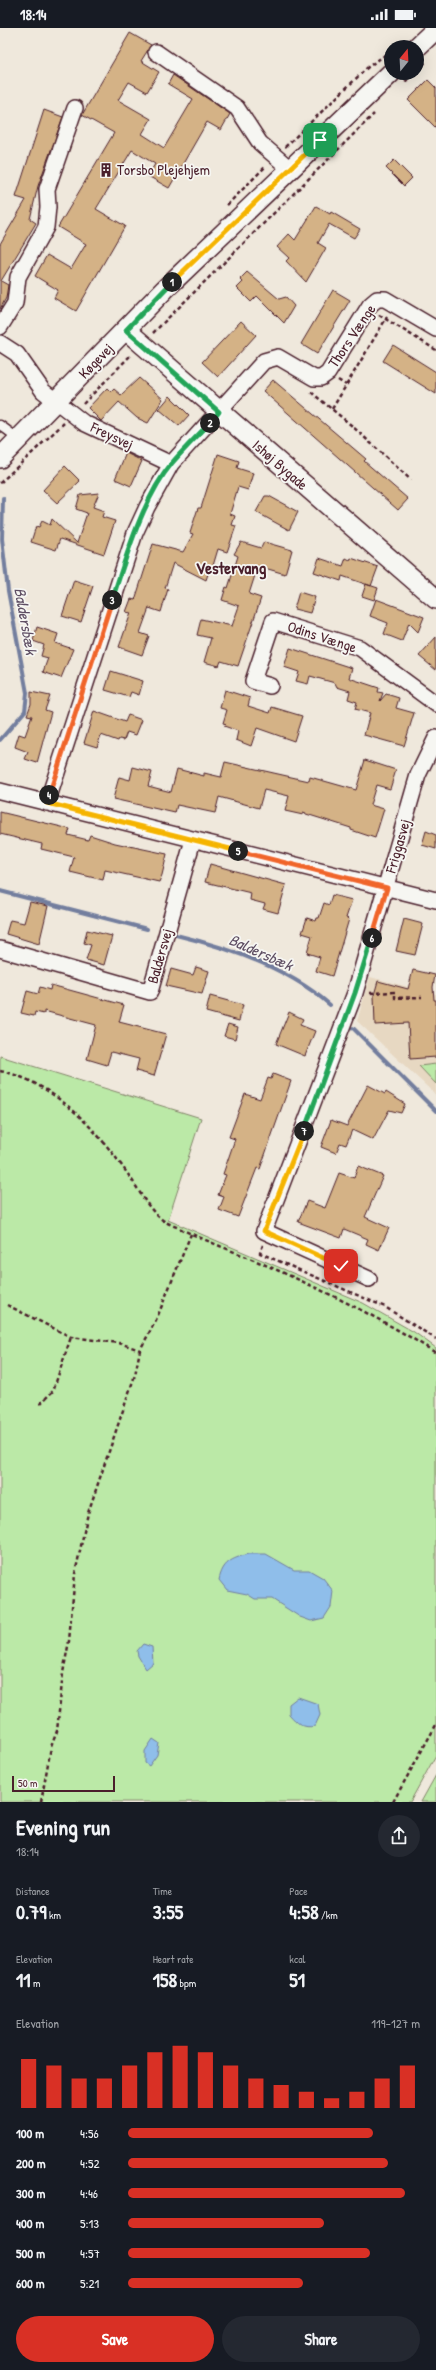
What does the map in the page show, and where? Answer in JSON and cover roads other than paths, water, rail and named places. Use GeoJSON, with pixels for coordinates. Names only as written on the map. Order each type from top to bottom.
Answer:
{"type":"FeatureCollection","features":[{"type":"Feature","properties":{"kind":"street"},"geometry":{"type":"LineString","coordinates":[[424,41],[436,29]]}},
{"type":"Feature","properties":{"kind":"street"},"geometry":{"type":"LineString","coordinates":[[156,52],[237,108],[260,143],[290,169]]}},
{"type":"Feature","properties":{"kind":"street","name":"Køgevej"},"geometry":{"type":"LineString","coordinates":[[0,458],[165,289],[290,169],[395,80]]}},
{"type":"Feature","properties":{"kind":"street"},"geometry":{"type":"LineString","coordinates":[[0,327],[15,303],[18,277],[46,227],[48,207],[47,189],[75,108]]}},
{"type":"Feature","properties":{"kind":"street","name":"Thors Vænge"},"geometry":{"type":"LineString","coordinates":[[219,412],[264,361],[271,358],[278,357],[314,378],[321,378],[332,367],[368,308],[377,299],[385,299],[395,304],[436,329]]}},
{"type":"Feature","properties":{"kind":"street","name":"Ishøj Bygade"},"geometry":{"type":"LineString","coordinates":[[126,330],[436,599]]}},
{"type":"Feature","properties":{"kind":"street"},"geometry":{"type":"LineString","coordinates":[[0,342],[17,354],[43,391],[56,402]]}},
{"type":"Feature","properties":{"kind":"street","name":"Freysvej"},"geometry":{"type":"LineString","coordinates":[[56,402],[72,416],[84,423],[171,464]]}},
{"type":"Feature","properties":{"kind":"street"},"geometry":{"type":"LineString","coordinates":[[47,803],[135,533],[147,507],[171,464],[219,412]]}},
{"type":"Feature","properties":{"kind":"street","name":"Odins Vænge"},"geometry":{"type":"LineString","coordinates":[[270,686],[253,681],[273,621],[360,648],[436,704]]}},
{"type":"Feature","properties":{"kind":"street","name":"Friggasvej"},"geometry":{"type":"LineString","coordinates":[[369,1279],[264,1231],[355,993],[387,888],[418,775],[436,738]]}},
{"type":"Feature","properties":{"kind":"street"},"geometry":{"type":"LineString","coordinates":[[0,791],[436,900]]}},
{"type":"Feature","properties":{"kind":"street","name":"Baldersvej"},"geometry":{"type":"LineString","coordinates":[[0,949],[150,992],[193,840]]}},
{"type":"Feature","properties":{"kind":"lane"},"geometry":{"type":"LineString","coordinates":[[0,424],[19,439]]}},
{"type":"Feature","properties":{"kind":"water"},"geometry":{"type":"Polygon","coordinates":[[[248,1554],[266,1554],[294,1570],[309,1570],[323,1578],[333,1591],[331,1607],[324,1618],[311,1621],[300,1617],[272,1599],[255,1599],[247,1594],[227,1590],[219,1580],[225,1565],[232,1560],[248,1554]]]}},
{"type":"Feature","properties":{"kind":"water"},"geometry":{"type":"Polygon","coordinates":[[[143,1644],[152,1647],[153,1663],[146,1669],[138,1656],[137,1651],[143,1644]]]}},
{"type":"Feature","properties":{"kind":"water"},"geometry":{"type":"Polygon","coordinates":[[[298,1697],[318,1704],[320,1715],[315,1726],[304,1726],[289,1714],[289,1704],[298,1697]]]}},
{"type":"Feature","properties":{"kind":"water"},"geometry":{"type":"Polygon","coordinates":[[[153,1739],[159,1743],[157,1755],[149,1766],[145,1763],[145,1751],[153,1739]]]}},
{"type":"Feature","properties":{"kind":"waterway","name":"Baldersbæk"},"geometry":{"type":"LineString","coordinates":[[0,740],[25,711],[27,693],[8,591],[2,539],[3,498]]}},
{"type":"Feature","properties":{"kind":"waterway","name":"Baldersbæk"},"geometry":{"type":"LineString","coordinates":[[0,891],[147,929]]}},
{"type":"Feature","properties":{"kind":"waterway","name":"Baldersbæk"},"geometry":{"type":"LineString","coordinates":[[176,935],[217,946],[258,961],[296,980],[330,1005]]}},
{"type":"Feature","properties":{"kind":"waterway","name":"Baldersbæk"},"geometry":{"type":"LineString","coordinates":[[353,1028],[436,1111]]}},
{"type":"Feature","properties":{"kind":"place","name":"Torsbo Plejehjem"},"geometry":{"type":"Point","coordinates":[106,170]}},
{"type":"Feature","properties":{"kind":"district","name":"Vestervang"},"geometry":{"type":"Point","coordinates":[231,568]}}]}
